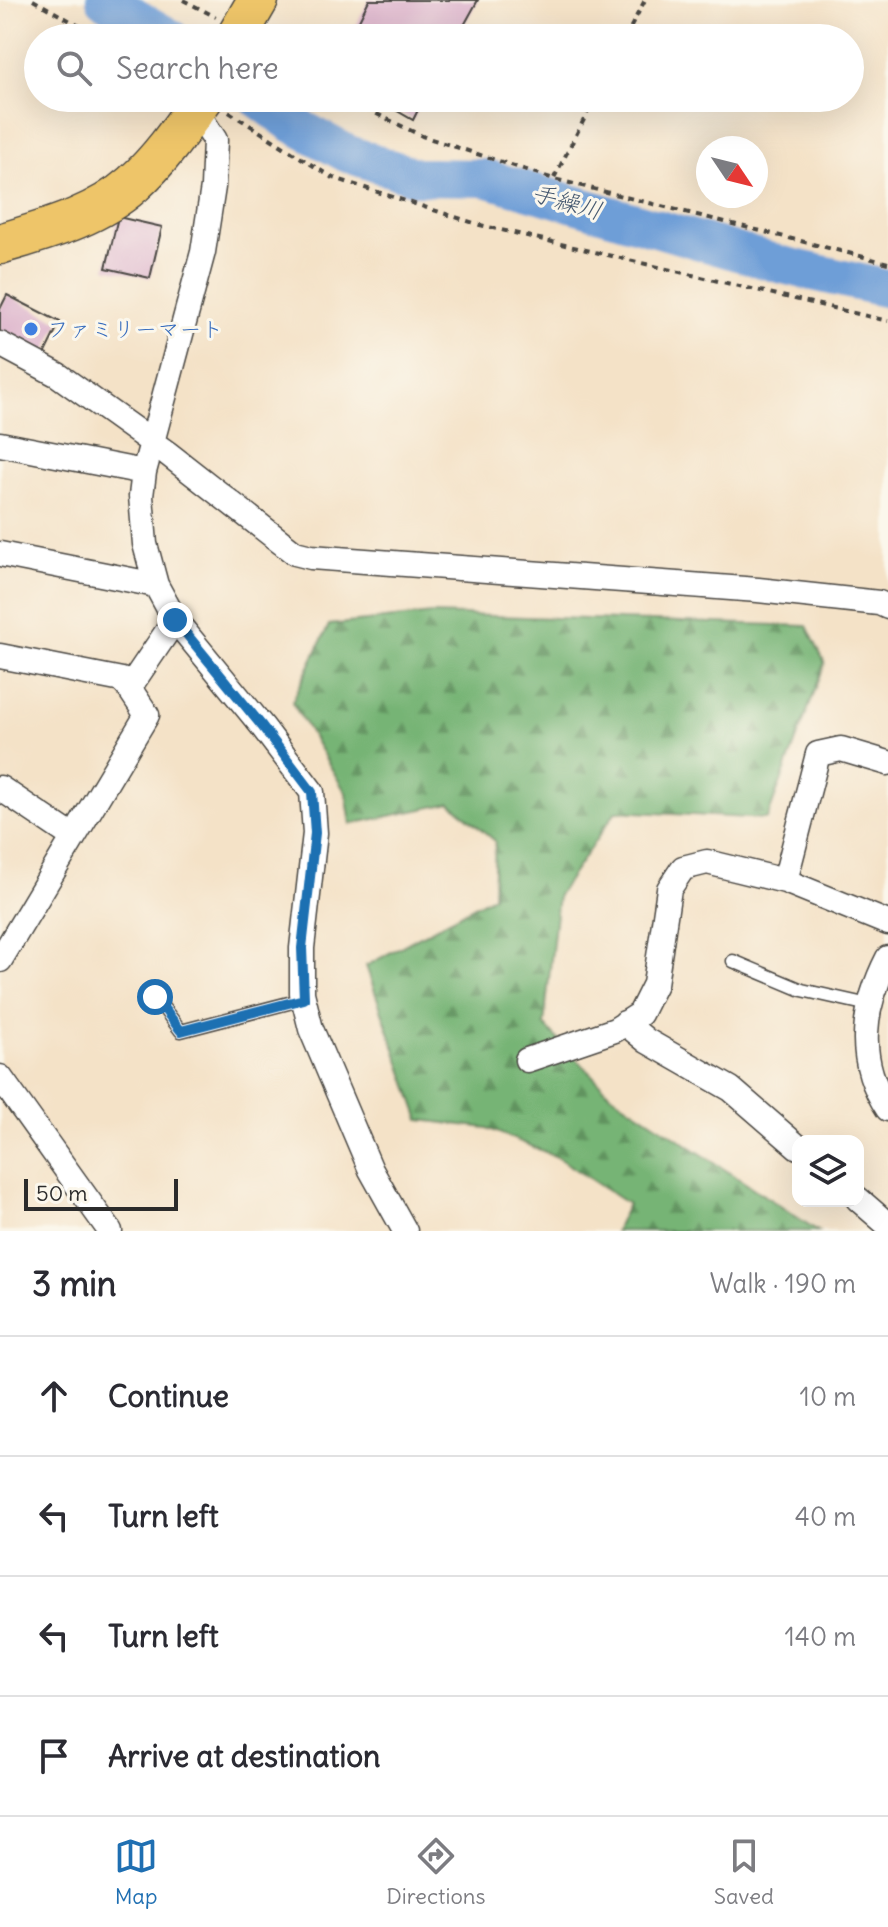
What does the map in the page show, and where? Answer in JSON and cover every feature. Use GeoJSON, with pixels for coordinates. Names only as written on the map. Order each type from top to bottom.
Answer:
{"type":"FeatureCollection","features":[{"type":"Feature","properties":{"kind":"highway"},"geometry":{"type":"LineString","coordinates":[[0,244],[58,227],[99,207],[132,185],[199,112]]}},
{"type":"Feature","properties":{"kind":"street"},"geometry":{"type":"LineString","coordinates":[[208,112],[215,140],[213,187],[203,252],[144,472],[141,496],[145,544],[156,585],[175,620],[312,792],[315,833],[302,948],[304,999],[311,1029],[371,1170],[405,1231]]}},
{"type":"Feature","properties":{"kind":"street"},"geometry":{"type":"LineString","coordinates":[[0,344],[58,375],[154,443],[295,553],[311,557],[758,590],[879,603],[888,607]]}},
{"type":"Feature","properties":{"kind":"street"},"geometry":{"type":"LineString","coordinates":[[0,444],[144,472]]}},
{"type":"Feature","properties":{"kind":"street"},"geometry":{"type":"LineString","coordinates":[[0,554],[156,585]]}},
{"type":"Feature","properties":{"kind":"street"},"geometry":{"type":"LineString","coordinates":[[129,688],[175,620]]}},
{"type":"Feature","properties":{"kind":"street"},"geometry":{"type":"LineString","coordinates":[[0,656],[122,680],[147,715],[0,960]]}},
{"type":"Feature","properties":{"kind":"street"},"geometry":{"type":"LineString","coordinates":[[785,881],[818,754],[841,749],[888,763]]}},
{"type":"Feature","properties":{"kind":"street"},"geometry":{"type":"LineString","coordinates":[[0,788],[73,837]]}},
{"type":"Feature","properties":{"kind":"street"},"geometry":{"type":"LineString","coordinates":[[527,1060],[615,1030],[640,1014],[655,984],[669,889],[683,868],[707,862],[785,881],[888,923]]}},
{"type":"Feature","properties":{"kind":"street"},"geometry":{"type":"LineString","coordinates":[[888,958],[869,1005],[865,1043],[867,1066],[876,1091],[888,1109]]}},
{"type":"Feature","properties":{"kind":"street"},"geometry":{"type":"LineString","coordinates":[[625,1023],[647,1041],[731,1089],[792,1142]]}},
{"type":"Feature","properties":{"kind":"street"},"geometry":{"type":"LineString","coordinates":[[0,1077],[110,1231]]}},
{"type":"Feature","properties":{"kind":"street"},"geometry":{"type":"LineString","coordinates":[[864,1204],[888,1225]]}},
{"type":"Feature","properties":{"kind":"lane"},"geometry":{"type":"LineString","coordinates":[[733,961],[802,990],[869,1005]]}},
{"type":"Feature","properties":{"kind":"lane"},"geometry":{"type":"LineString","coordinates":[[155,997],[181,1031],[304,999]]}},
{"type":"Feature","properties":{"kind":"path"},"geometry":{"type":"LineString","coordinates":[[33,0],[76,24]]}},
{"type":"Feature","properties":{"kind":"path"},"geometry":{"type":"LineString","coordinates":[[183,0],[245,23]]}},
{"type":"Feature","properties":{"kind":"path"},"geometry":{"type":"LineString","coordinates":[[632,24],[645,0]]}},
{"type":"Feature","properties":{"kind":"path"},"geometry":{"type":"LineString","coordinates":[[220,112],[331,177],[480,225],[888,321]]}},
{"type":"Feature","properties":{"kind":"path"},"geometry":{"type":"LineString","coordinates":[[373,112],[422,136],[554,179],[888,263]]}},
{"type":"Feature","properties":{"kind":"path"},"geometry":{"type":"LineString","coordinates":[[554,179],[588,112]]}},
{"type":"Feature","properties":{"kind":"green space"},"geometry":{"type":"Polygon","coordinates":[[[432,614],[807,626],[825,663],[767,819],[616,811],[558,895],[544,1025],[609,1093],[818,1231],[615,1231],[628,1204],[555,1156],[487,1128],[420,1120],[366,966],[493,896],[495,841],[451,803],[351,824],[346,793],[292,702],[329,625],[432,614]]]}},
{"type":"Feature","properties":{"kind":"building"},"geometry":{"type":"Polygon","coordinates":[[[369,0],[478,0],[465,24],[357,24],[369,0]]]}},
{"type":"Feature","properties":{"kind":"building"},"geometry":{"type":"Polygon","coordinates":[[[399,112],[417,112],[413,120],[399,112]]]}},
{"type":"Feature","properties":{"kind":"building"},"geometry":{"type":"Polygon","coordinates":[[[118,217],[162,227],[150,278],[106,268],[118,217]]]}},
{"type":"Feature","properties":{"kind":"building"},"geometry":{"type":"Polygon","coordinates":[[[7,295],[60,322],[43,357],[0,335],[0,309],[7,295]]]}},
{"type":"Feature","properties":{"kind":"waterway","name":"手繰川"},"geometry":{"type":"LineString","coordinates":[[105,0],[147,24]]}},
{"type":"Feature","properties":{"kind":"waterway","name":"手繰川"},"geometry":{"type":"LineString","coordinates":[[276,112],[346,153],[416,177],[485,178],[782,265],[888,289]]}},
{"type":"Feature","properties":{"kind":"place","name":"ファミリーマート"},"geometry":{"type":"Point","coordinates":[31,329]}},
{"type":"Feature","properties":{"kind":"route"},"geometry":{"type":"LineString","coordinates":[[155,997],[181,1031],[304,999],[302,948],[315,833],[312,792],[175,620]]}}]}
